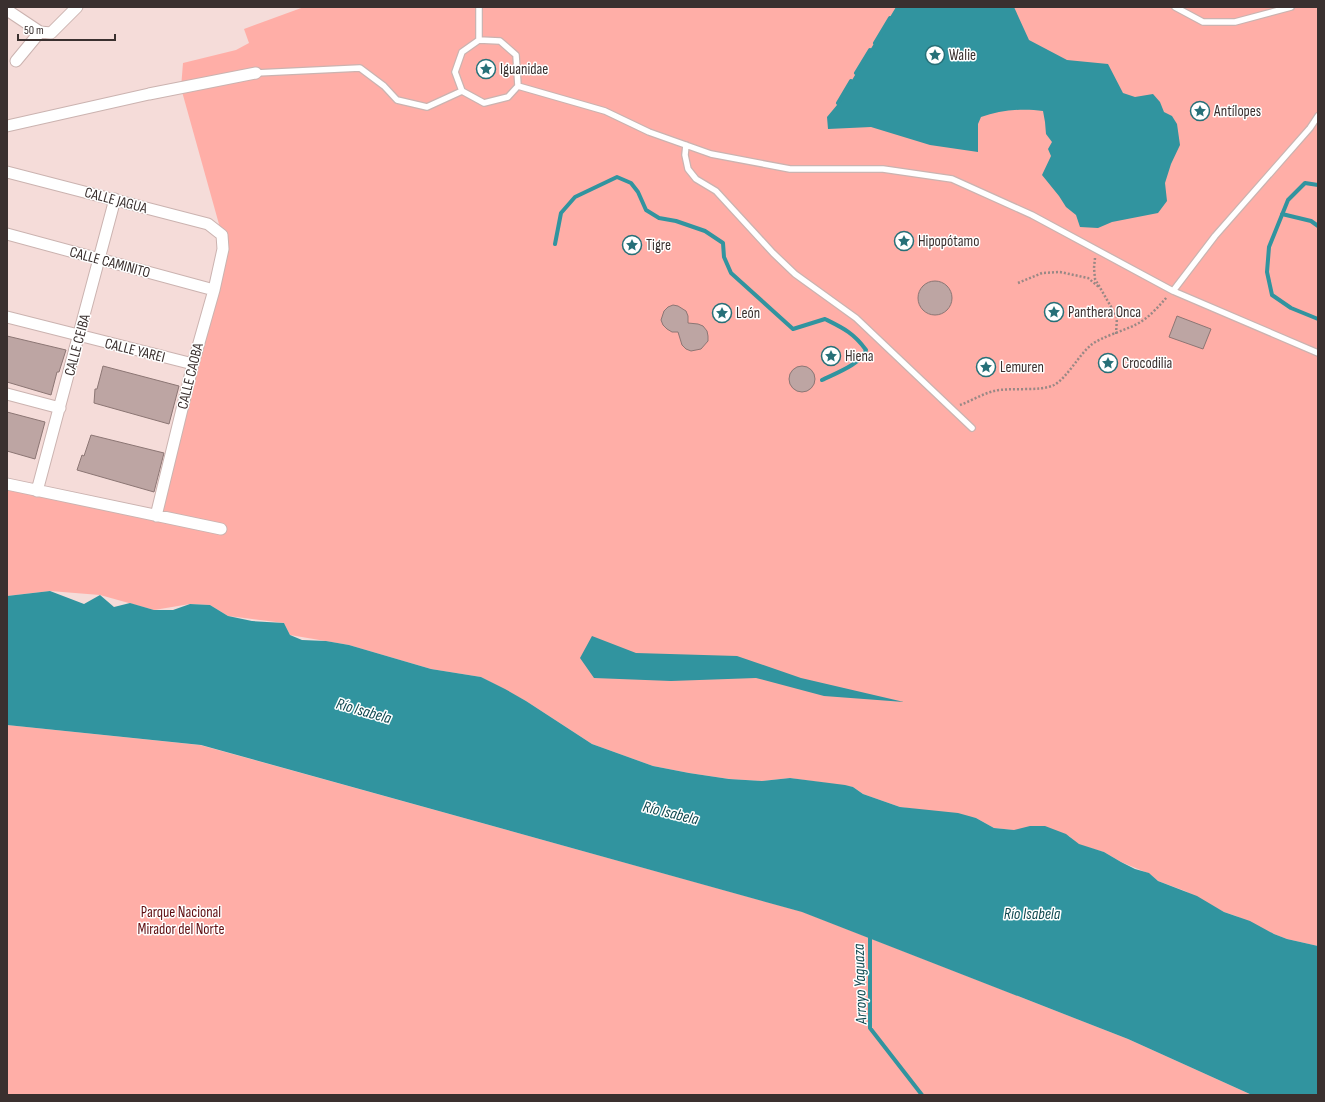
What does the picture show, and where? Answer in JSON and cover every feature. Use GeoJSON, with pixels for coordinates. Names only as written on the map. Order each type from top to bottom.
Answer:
{"type":"FeatureCollection","features":[{"type":"Feature","properties":{"kind":"street"},"geometry":{"type":"LineString","coordinates":[[7,10],[40,32],[51,33],[77,7]]}},
{"type":"Feature","properties":{"kind":"street"},"geometry":{"type":"LineString","coordinates":[[16,61],[40,32]]}},
{"type":"Feature","properties":{"kind":"street"},"geometry":{"type":"LineString","coordinates":[[7,126],[149,94],[256,73]]}},
{"type":"Feature","properties":{"kind":"street","name":"CALLE JAGUA"},"geometry":{"type":"LineString","coordinates":[[7,172],[208,224],[222,235]]}},
{"type":"Feature","properties":{"kind":"street","name":"CALLE CEIBA"},"geometry":{"type":"LineString","coordinates":[[37,491],[115,200]]}},
{"type":"Feature","properties":{"kind":"street","name":"CALLE CAMINITO"},"geometry":{"type":"LineString","coordinates":[[7,234],[214,290]]}},
{"type":"Feature","properties":{"kind":"street","name":"CALLE CAOBA"},"geometry":{"type":"LineString","coordinates":[[156,516],[193,364],[214,290],[223,249],[222,235]]}},
{"type":"Feature","properties":{"kind":"street","name":"CALLE YAREI"},"geometry":{"type":"LineString","coordinates":[[7,317],[193,364]]}},
{"type":"Feature","properties":{"kind":"street"},"geometry":{"type":"LineString","coordinates":[[7,394],[60,408]]}},
{"type":"Feature","properties":{"kind":"street"},"geometry":{"type":"LineString","coordinates":[[7,484],[221,530]]}},
{"type":"Feature","properties":{"kind":"lane"},"geometry":{"type":"LineString","coordinates":[[479,7],[479,40]]}},
{"type":"Feature","properties":{"kind":"lane"},"geometry":{"type":"LineString","coordinates":[[1175,7],[1203,22],[1235,22],[1291,7]]}},
{"type":"Feature","properties":{"kind":"lane"},"geometry":{"type":"LineString","coordinates":[[479,40],[500,41],[516,55],[518,86],[508,97],[484,103],[462,91],[455,72],[462,52],[479,40]]}},
{"type":"Feature","properties":{"kind":"lane"},"geometry":{"type":"LineString","coordinates":[[256,73],[360,68],[384,86],[397,100],[427,107],[462,91]]}},
{"type":"Feature","properties":{"kind":"lane"},"geometry":{"type":"LineString","coordinates":[[518,86],[605,111],[649,132],[711,154],[790,169],[883,169],[952,179],[1032,215],[1173,291],[1318,353]]}},
{"type":"Feature","properties":{"kind":"lane"},"geometry":{"type":"LineString","coordinates":[[1173,291],[1216,236],[1310,128],[1318,116]]}},
{"type":"Feature","properties":{"kind":"lane"},"geometry":{"type":"LineString","coordinates":[[686,145],[685,155],[688,169],[696,179],[716,191],[795,274],[856,318],[972,428]]}},
{"type":"Feature","properties":{"kind":"path"},"geometry":{"type":"LineString","coordinates":[[1096,250],[1094,268],[1095,279],[1117,317],[1116,334]]}},
{"type":"Feature","properties":{"kind":"path"},"geometry":{"type":"LineString","coordinates":[[1018,283],[1042,273],[1060,272],[1088,278],[1099,287]]}},
{"type":"Feature","properties":{"kind":"path"},"geometry":{"type":"LineString","coordinates":[[953,411],[959,406],[994,391],[1018,388],[1034,389],[1054,385],[1093,344],[1137,324],[1155,310],[1173,291]]}},
{"type":"Feature","properties":{"kind":"green space"},"geometry":{"type":"Polygon","coordinates":[[[304,7],[1318,7],[1318,946],[1287,939],[1224,912],[1185,891],[1158,881],[1150,874],[1121,862],[1104,852],[1079,845],[1069,836],[994,828],[976,818],[900,807],[863,794],[853,787],[790,778],[762,781],[729,779],[653,766],[592,744],[526,701],[481,677],[431,669],[349,645],[290,635],[284,623],[228,616],[210,605],[190,604],[154,610],[100,595],[50,591],[7,596],[7,484],[155,516],[222,235],[181,88],[183,63],[236,50],[249,43],[244,29],[304,7]]]}},
{"type":"Feature","properties":{"kind":"green space","name":"Parque Nacional Mirador del Norte"},"geometry":{"type":"Polygon","coordinates":[[[7,725],[200,745],[803,912],[1128,1039],[1252,1095],[7,1095],[7,725]]]}},
{"type":"Feature","properties":{"kind":"water"},"geometry":{"type":"Polygon","coordinates":[[[896,7],[1014,7],[1029,40],[1067,60],[1108,64],[1123,93],[1135,97],[1153,94],[1160,102],[1164,112],[1172,116],[1177,124],[1180,145],[1171,164],[1165,183],[1167,201],[1158,213],[1112,222],[1098,228],[1080,227],[1076,215],[1066,207],[1042,175],[1051,156],[1048,149],[1052,142],[1046,134],[1043,111],[1012,110],[981,117],[978,124],[978,152],[930,145],[871,127],[828,129],[827,117],[837,105],[896,7]]]}},
{"type":"Feature","properties":{"kind":"water","name":"Río Isabela"},"geometry":{"type":"Polygon","coordinates":[[[50,591],[84,604],[100,595],[114,607],[130,603],[154,610],[173,610],[190,604],[210,605],[228,616],[252,621],[284,623],[290,635],[302,640],[326,641],[349,645],[431,669],[481,677],[526,701],[592,744],[653,766],[729,779],[762,781],[790,778],[845,785],[853,787],[863,794],[900,807],[958,813],[976,818],[994,828],[1014,830],[1030,826],[1045,826],[1066,834],[1079,844],[1104,852],[1135,869],[1149,873],[1158,881],[1197,896],[1224,912],[1250,921],[1287,939],[1318,946],[1318,1095],[1252,1095],[1128,1039],[802,912],[201,745],[7,725],[7,596],[50,591]]]}},
{"type":"Feature","properties":{"kind":"water"},"geometry":{"type":"Polygon","coordinates":[[[592,636],[636,653],[737,656],[801,678],[904,702],[824,696],[756,678],[671,681],[594,678],[580,658],[592,636]]]}},
{"type":"Feature","properties":{"kind":"building"},"geometry":{"type":"Polygon","coordinates":[[[932,281],[938,281],[947,286],[951,292],[951,304],[947,310],[938,315],[932,315],[923,310],[918,301],[918,295],[923,286],[932,281]]]}},
{"type":"Feature","properties":{"kind":"building"},"geometry":{"type":"Polygon","coordinates":[[[673,305],[686,311],[688,323],[703,326],[707,331],[708,341],[701,349],[691,351],[686,349],[682,345],[678,332],[672,332],[663,325],[661,320],[664,311],[673,305]]]}},
{"type":"Feature","properties":{"kind":"building"},"geometry":{"type":"Polygon","coordinates":[[[1177,316],[1211,329],[1203,349],[1169,337],[1177,316]]]}},
{"type":"Feature","properties":{"kind":"building"},"geometry":{"type":"Polygon","coordinates":[[[7,336],[66,350],[59,372],[57,372],[51,395],[7,382],[7,336]]]}},
{"type":"Feature","properties":{"kind":"building"},"geometry":{"type":"Polygon","coordinates":[[[103,366],[179,386],[169,424],[94,403],[95,389],[97,389],[103,366]]]}},
{"type":"Feature","properties":{"kind":"building"},"geometry":{"type":"Polygon","coordinates":[[[802,366],[811,370],[815,379],[811,388],[802,392],[793,388],[789,379],[793,370],[802,366]]]}},
{"type":"Feature","properties":{"kind":"building"},"geometry":{"type":"Polygon","coordinates":[[[7,412],[45,422],[35,459],[7,451],[7,412]]]}},
{"type":"Feature","properties":{"kind":"building"},"geometry":{"type":"Polygon","coordinates":[[[91,435],[164,453],[154,492],[77,470],[82,455],[84,456],[91,435]]]}},
{"type":"Feature","properties":{"kind":"waterway"},"geometry":{"type":"LineString","coordinates":[[875,43],[890,18]]}},
{"type":"Feature","properties":{"kind":"waterway"},"geometry":{"type":"LineString","coordinates":[[856,73],[870,50]]}},
{"type":"Feature","properties":{"kind":"waterway"},"geometry":{"type":"LineString","coordinates":[[838,103],[851,81]]}},
{"type":"Feature","properties":{"kind":"waterway"},"geometry":{"type":"LineString","coordinates":[[555,244],[561,213],[575,197],[617,177],[631,183],[638,192],[646,210],[659,218],[676,221],[705,231],[723,243],[724,257],[731,273],[793,329],[825,319],[843,328],[857,339],[866,350],[859,360],[847,368],[822,380]]}},
{"type":"Feature","properties":{"kind":"waterway"},"geometry":{"type":"LineString","coordinates":[[1318,185],[1305,183],[1288,200],[1269,247],[1267,272],[1272,295],[1291,308],[1318,319]]}},
{"type":"Feature","properties":{"kind":"waterway"},"geometry":{"type":"LineString","coordinates":[[1282,214],[1311,221],[1318,226]]}},
{"type":"Feature","properties":{"kind":"waterway","name":"Arroyo Yaguaza"},"geometry":{"type":"LineString","coordinates":[[870,934],[870,1028],[922,1095]]}},
{"type":"Feature","properties":{"kind":"place","name":"Walie"},"geometry":{"type":"Point","coordinates":[935,55]}},
{"type":"Feature","properties":{"kind":"place","name":"Iguanidae"},"geometry":{"type":"Point","coordinates":[486,69]}},
{"type":"Feature","properties":{"kind":"place","name":"Antílopes"},"geometry":{"type":"Point","coordinates":[1200,111]}},
{"type":"Feature","properties":{"kind":"place","name":"Hipopótamo"},"geometry":{"type":"Point","coordinates":[904,241]}},
{"type":"Feature","properties":{"kind":"place","name":"Tigre"},"geometry":{"type":"Point","coordinates":[632,245]}},
{"type":"Feature","properties":{"kind":"place","name":"Panthera Onca"},"geometry":{"type":"Point","coordinates":[1054,312]}},
{"type":"Feature","properties":{"kind":"place","name":"León"},"geometry":{"type":"Point","coordinates":[722,313]}},
{"type":"Feature","properties":{"kind":"place","name":"Hiena"},"geometry":{"type":"Point","coordinates":[831,356]}},
{"type":"Feature","properties":{"kind":"place","name":"Crocodilia"},"geometry":{"type":"Point","coordinates":[1108,363]}},
{"type":"Feature","properties":{"kind":"place","name":"Lemuren"},"geometry":{"type":"Point","coordinates":[986,367]}}]}
